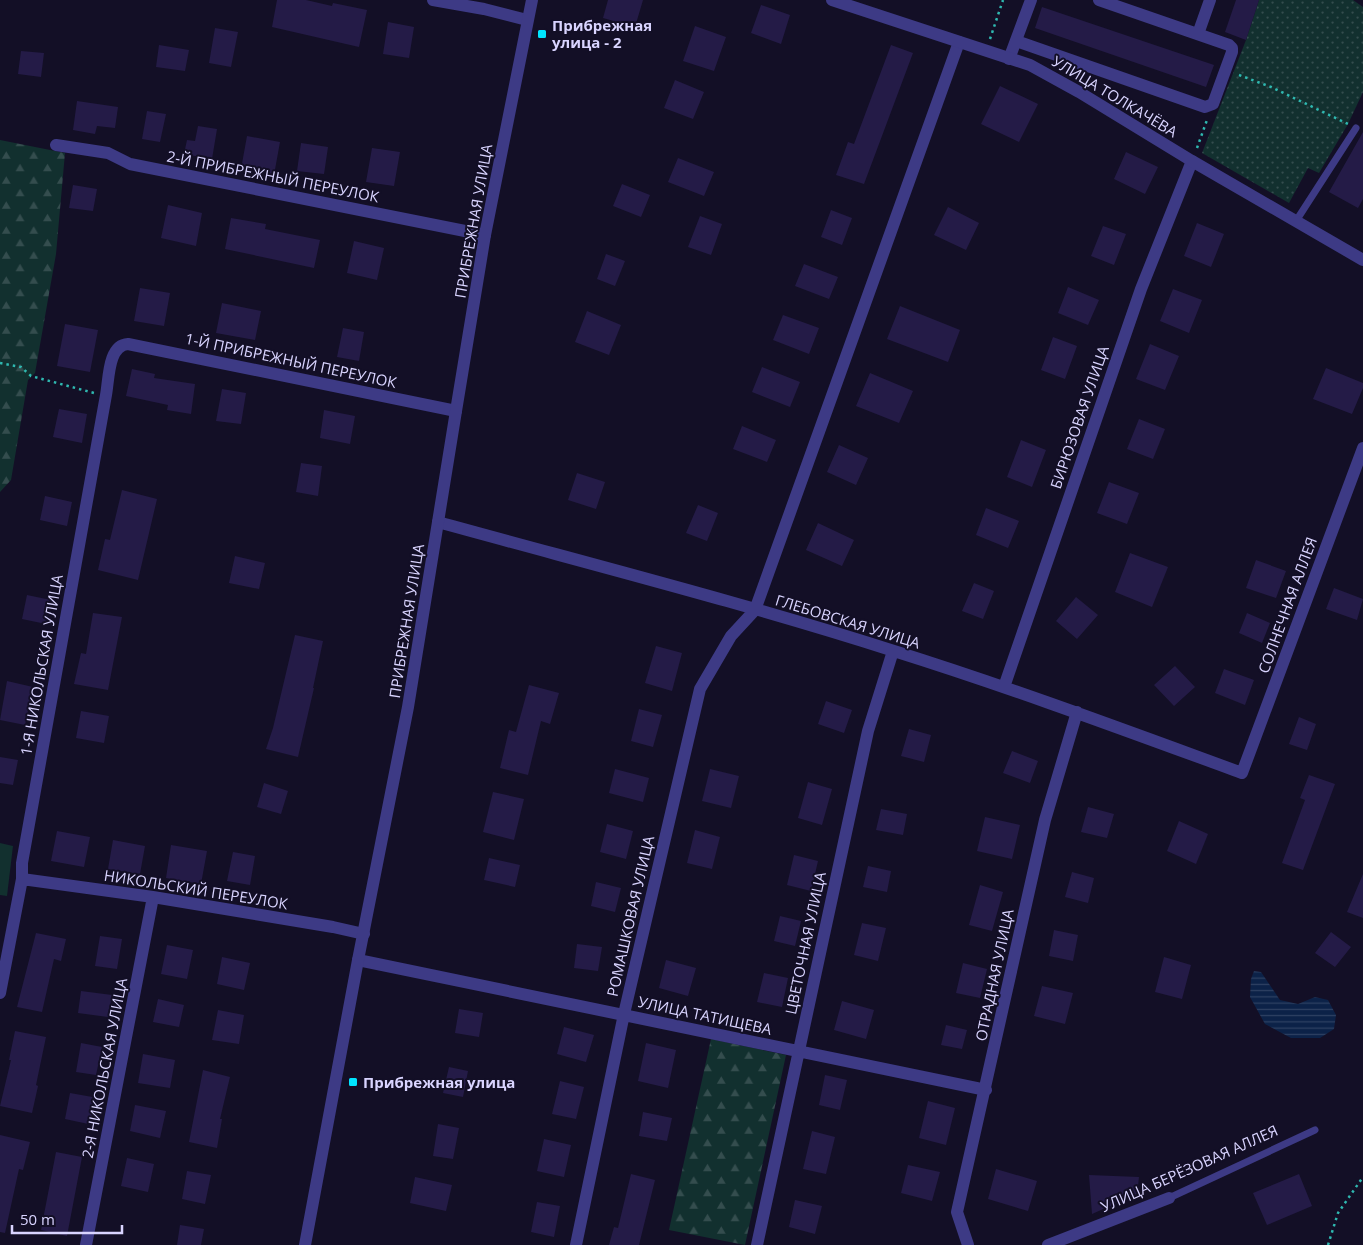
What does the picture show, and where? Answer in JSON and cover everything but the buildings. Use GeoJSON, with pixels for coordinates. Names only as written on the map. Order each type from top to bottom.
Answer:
{"type":"FeatureCollection","features":[{"type":"Feature","properties":{"kind":"street"},"geometry":{"type":"LineString","coordinates":[[433,0],[484,9],[528,20]]}},
{"type":"Feature","properties":{"kind":"street","name":"ПРИБРЕЖНАЯ УЛИЦА"},"geometry":{"type":"LineString","coordinates":[[305,1245],[358,960],[408,707],[486,235],[532,0]]}},
{"type":"Feature","properties":{"kind":"street","name":"УЛИЦА ТОЛКАЧЁВА"},"geometry":{"type":"LineString","coordinates":[[832,0],[1030,65],[1363,260]]}},
{"type":"Feature","properties":{"kind":"street"},"geometry":{"type":"LineString","coordinates":[[1009,59],[1031,0]]}},
{"type":"Feature","properties":{"kind":"street"},"geometry":{"type":"LineString","coordinates":[[1016,41],[1205,107],[1213,104],[1232,48],[1229,45],[1099,0]]}},
{"type":"Feature","properties":{"kind":"street"},"geometry":{"type":"LineString","coordinates":[[1198,34],[1210,0]]}},
{"type":"Feature","properties":{"kind":"street"},"geometry":{"type":"LineString","coordinates":[[755,610],[959,42]]}},
{"type":"Feature","properties":{"kind":"street","name":"2-Й ПРИБРЕЖНЫЙ ПЕРЕУЛОК"},"geometry":{"type":"LineString","coordinates":[[56,145],[108,153],[130,164],[486,235]]}},
{"type":"Feature","properties":{"kind":"street","name":"БИРЮЗОВАЯ УЛИЦА"},"geometry":{"type":"LineString","coordinates":[[1004,687],[1141,289],[1192,161]]}},
{"type":"Feature","properties":{"kind":"street","name":"1-Й ПРИБРЕЖНЫЙ ПЕРЕУЛОК"},"geometry":{"type":"LineString","coordinates":[[120,345],[128,344],[456,410]]}},
{"type":"Feature","properties":{"kind":"street","name":"1-Я НИКОЛЬСКАЯ УЛИЦА"},"geometry":{"type":"LineString","coordinates":[[0,993],[22,879],[22,863],[112,358],[120,345]]}},
{"type":"Feature","properties":{"kind":"street","name":"СОЛНЕЧНАЯ АЛЛЕЯ"},"geometry":{"type":"LineString","coordinates":[[1242,773],[1363,448]]}},
{"type":"Feature","properties":{"kind":"street","name":"ГЛЕБОВСКАЯ УЛИЦА"},"geometry":{"type":"LineString","coordinates":[[438,522],[755,610],[893,651],[1077,712],[1242,773]]}},
{"type":"Feature","properties":{"kind":"street","name":"РОМАШКОВАЯ УЛИЦА"},"geometry":{"type":"LineString","coordinates":[[576,1245],[624,1014],[700,689],[731,636],[755,610]]}},
{"type":"Feature","properties":{"kind":"street","name":"ЦВЕТОЧНАЯ УЛИЦА"},"geometry":{"type":"LineString","coordinates":[[757,1245],[868,731],[893,651]]}},
{"type":"Feature","properties":{"kind":"street","name":"ОТРАДНАЯ УЛИЦА"},"geometry":{"type":"LineString","coordinates":[[968,1245],[957,1212],[986,1090],[1045,820],[1077,712]]}},
{"type":"Feature","properties":{"kind":"street","name":"НИКОЛЬСКИЙ ПЕРЕУЛОК"},"geometry":{"type":"LineString","coordinates":[[22,879],[153,897],[364,934]]}},
{"type":"Feature","properties":{"kind":"street","name":"2-Я НИКОЛЬСКАЯ УЛИЦА"},"geometry":{"type":"LineString","coordinates":[[86,1245],[153,897]]}},
{"type":"Feature","properties":{"kind":"street","name":"УЛИЦА ТАТИЩЕВА"},"geometry":{"type":"LineString","coordinates":[[358,960],[986,1090]]}},
{"type":"Feature","properties":{"kind":"street","name":"УЛИЦА БЕРЁЗОВАЯ АЛЛЕЯ"},"geometry":{"type":"LineString","coordinates":[[1048,1245],[1169,1198]]}},
{"type":"Feature","properties":{"kind":"lane"},"geometry":{"type":"LineString","coordinates":[[1296,222],[1356,128]]}},
{"type":"Feature","properties":{"kind":"lane","name":"УЛИЦА БЕРЁЗОВАЯ АЛЛЕЯ"},"geometry":{"type":"LineString","coordinates":[[1169,1198],[1315,1130]]}},
{"type":"Feature","properties":{"kind":"path"},"geometry":{"type":"LineString","coordinates":[[986,50],[1003,0]]}},
{"type":"Feature","properties":{"kind":"path"},"geometry":{"type":"LineString","coordinates":[[1226,70],[1271,87],[1356,128]]}},
{"type":"Feature","properties":{"kind":"path"},"geometry":{"type":"LineString","coordinates":[[1192,161],[1213,104]]}},
{"type":"Feature","properties":{"kind":"path"},"geometry":{"type":"LineString","coordinates":[[0,363],[21,367],[31,376],[106,395]]}},
{"type":"Feature","properties":{"kind":"path"},"geometry":{"type":"LineString","coordinates":[[1328,1245],[1338,1213],[1363,1177]]}},
{"type":"Feature","properties":{"kind":"green space"},"geometry":{"type":"Polygon","coordinates":[[[1259,0],[1353,0],[1363,7],[1363,92],[1348,124],[1319,173],[1308,168],[1289,203],[1202,153],[1246,40],[1259,0]]]}},
{"type":"Feature","properties":{"kind":"green space"},"geometry":{"type":"Polygon","coordinates":[[[0,140],[65,153],[56,254],[35,373],[28,380],[11,480],[0,492],[0,140]]]}},
{"type":"Feature","properties":{"kind":"green space"},"geometry":{"type":"Polygon","coordinates":[[[0,843],[13,846],[7,896],[0,895],[0,843]]]}},
{"type":"Feature","properties":{"kind":"green space"},"geometry":{"type":"Polygon","coordinates":[[[711,1039],[786,1055],[745,1245],[669,1230],[711,1039]]]}},
{"type":"Feature","properties":{"kind":"water"},"geometry":{"type":"Polygon","coordinates":[[[1254,971],[1261,972],[1280,1000],[1298,1004],[1315,997],[1328,1000],[1336,1015],[1334,1029],[1320,1038],[1291,1038],[1265,1024],[1250,997],[1251,979],[1254,971]]]}},
{"type":"Feature","properties":{"kind":"place","name":"Прибрежная улица - 2"},"geometry":{"type":"Point","coordinates":[542,34]}},
{"type":"Feature","properties":{"kind":"place","name":"Прибрежная улица"},"geometry":{"type":"Point","coordinates":[353,1082]}}]}
